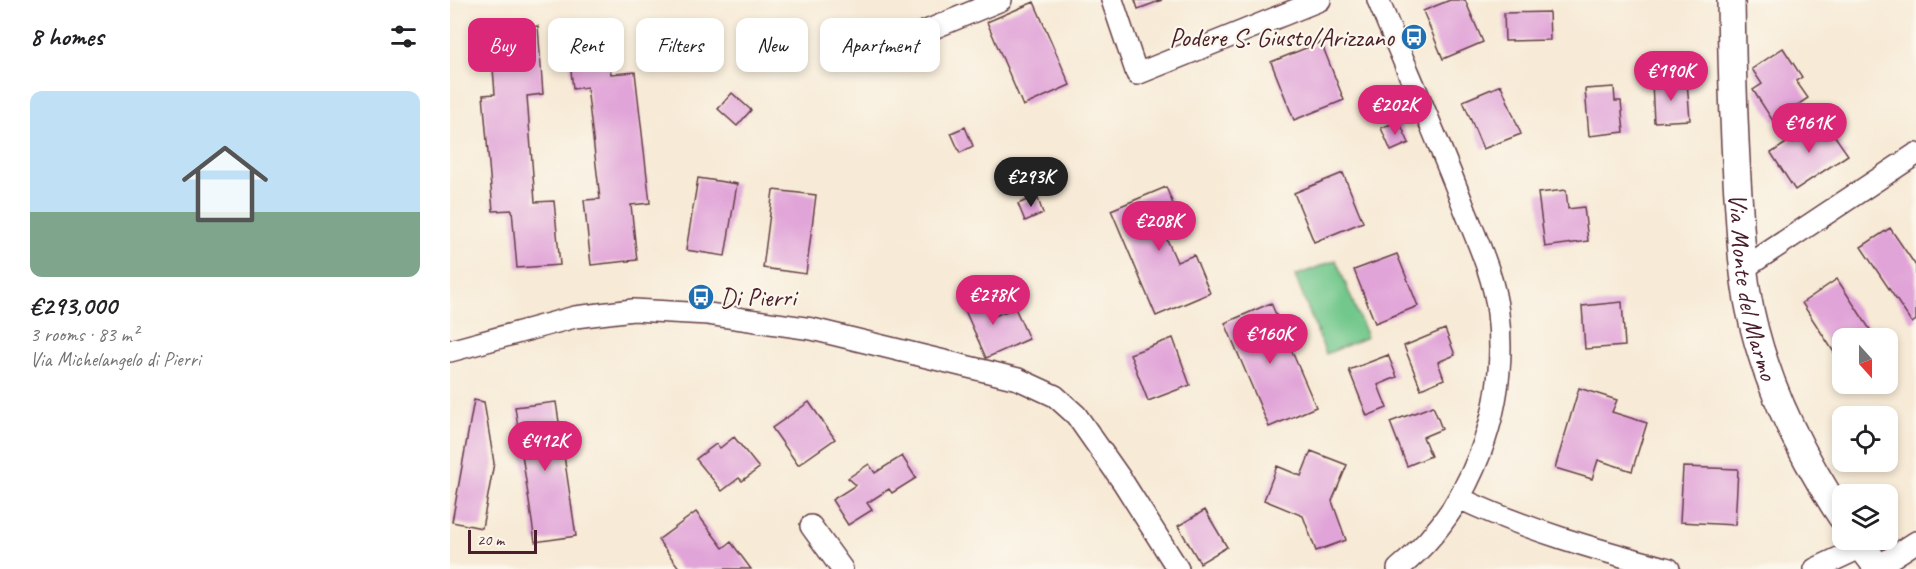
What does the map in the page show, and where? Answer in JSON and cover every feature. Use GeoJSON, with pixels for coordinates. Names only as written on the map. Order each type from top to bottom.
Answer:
{"type":"FeatureCollection","features":[{"type":"Feature","properties":{"kind":"street"},"geometry":{"type":"LineString","coordinates":[[940,25],[1001,0]]}},
{"type":"Feature","properties":{"kind":"street"},"geometry":{"type":"LineString","coordinates":[[1112,0],[1137,74],[1320,0]]}},
{"type":"Feature","properties":{"kind":"street"},"geometry":{"type":"LineString","coordinates":[[1378,0],[1484,259],[1498,313],[1499,362],[1495,401],[1479,456],[1459,498],[1431,537],[1398,569]]}},
{"type":"Feature","properties":{"kind":"street","name":"Via Monte del Marmo"},"geometry":{"type":"LineString","coordinates":[[1731,0],[1733,133],[1743,269],[1753,323],[1775,391],[1812,471],[1832,502]]}},
{"type":"Feature","properties":{"kind":"street"},"geometry":{"type":"LineString","coordinates":[[1743,269],[1916,154]]}},
{"type":"Feature","properties":{"kind":"street"},"geometry":{"type":"LineString","coordinates":[[450,351],[575,317],[633,310],[675,312],[751,319],[812,329],[1017,379],[1055,396],[1076,415],[1123,482],[1178,569]]}},
{"type":"Feature","properties":{"kind":"street"},"geometry":{"type":"LineString","coordinates":[[1459,498],[1504,518],[1593,549],[1669,569]]}},
{"type":"Feature","properties":{"kind":"street"},"geometry":{"type":"LineString","coordinates":[[811,526],[842,569]]}},
{"type":"Feature","properties":{"kind":"street"},"geometry":{"type":"LineString","coordinates":[[1815,569],[1916,542]]}},
{"type":"Feature","properties":{"kind":"green space"},"geometry":{"type":"Polygon","coordinates":[[[1336,260],[1367,337],[1326,354],[1295,276],[1336,260]]]}},
{"type":"Feature","properties":{"kind":"building"},"geometry":{"type":"Polygon","coordinates":[[[1135,0],[1162,0],[1138,9],[1135,0]]]}},
{"type":"Feature","properties":{"kind":"building"},"geometry":{"type":"Polygon","coordinates":[[[1450,0],[1465,0],[1483,42],[1443,59],[1423,11],[1450,0]]]}},
{"type":"Feature","properties":{"kind":"building"},"geometry":{"type":"Polygon","coordinates":[[[1034,2],[1070,85],[1023,106],[987,22],[1034,2]]]}},
{"type":"Feature","properties":{"kind":"building"},"geometry":{"type":"Polygon","coordinates":[[[1549,12],[1550,40],[1505,41],[1504,13],[1549,12]]]}},
{"type":"Feature","properties":{"kind":"building"},"geometry":{"type":"Polygon","coordinates":[[[536,26],[538,26],[543,94],[527,96],[535,202],[554,201],[560,265],[517,268],[512,210],[493,211],[483,95],[495,94],[493,72],[536,72],[536,26]]]}},
{"type":"Feature","properties":{"kind":"building"},"geometry":{"type":"Polygon","coordinates":[[[1321,42],[1344,100],[1294,120],[1271,62],[1321,42]]]}},
{"type":"Feature","properties":{"kind":"building"},"geometry":{"type":"Polygon","coordinates":[[[1783,48],[1802,77],[1796,81],[1808,98],[1773,121],[1753,90],[1762,84],[1752,69],[1783,48]]]}},
{"type":"Feature","properties":{"kind":"building"},"geometry":{"type":"Polygon","coordinates":[[[571,72],[611,72],[611,74],[635,72],[650,203],[631,205],[637,260],[591,265],[584,200],[600,199],[587,87],[573,89],[571,72]]]}},
{"type":"Feature","properties":{"kind":"building"},"geometry":{"type":"Polygon","coordinates":[[[1687,81],[1690,120],[1654,122],[1652,83],[1687,81]]]}},
{"type":"Feature","properties":{"kind":"building"},"geometry":{"type":"Polygon","coordinates":[[[1501,85],[1521,134],[1483,149],[1463,101],[1501,85]]]}},
{"type":"Feature","properties":{"kind":"building"},"geometry":{"type":"Polygon","coordinates":[[[1614,87],[1615,101],[1621,101],[1624,132],[1589,136],[1585,89],[1614,87]]]}},
{"type":"Feature","properties":{"kind":"building"},"geometry":{"type":"Polygon","coordinates":[[[732,93],[751,110],[737,126],[718,109],[732,93]]]}},
{"type":"Feature","properties":{"kind":"building"},"geometry":{"type":"Polygon","coordinates":[[[1823,119],[1848,155],[1795,190],[1771,153],[1823,119]]]}},
{"type":"Feature","properties":{"kind":"building"},"geometry":{"type":"Polygon","coordinates":[[[1399,121],[1409,143],[1391,151],[1381,128],[1399,121]]]}},
{"type":"Feature","properties":{"kind":"building"},"geometry":{"type":"Polygon","coordinates":[[[965,127],[973,146],[960,153],[951,133],[965,127]]]}},
{"type":"Feature","properties":{"kind":"building"},"geometry":{"type":"Polygon","coordinates":[[[1343,173],[1363,222],[1314,242],[1294,193],[1343,173]]]}},
{"type":"Feature","properties":{"kind":"building"},"geometry":{"type":"Polygon","coordinates":[[[698,178],[737,184],[725,256],[686,250],[698,178]]]}},
{"type":"Feature","properties":{"kind":"building"},"geometry":{"type":"Polygon","coordinates":[[[1166,187],[1183,228],[1165,235],[1177,262],[1194,255],[1210,293],[1156,316],[1111,210],[1166,187]]]}},
{"type":"Feature","properties":{"kind":"building"},"geometry":{"type":"Polygon","coordinates":[[[773,190],[816,195],[806,274],[763,268],[773,190]]]}},
{"type":"Feature","properties":{"kind":"building"},"geometry":{"type":"Polygon","coordinates":[[[1566,190],[1568,209],[1584,207],[1588,241],[1545,247],[1538,193],[1566,190]]]}},
{"type":"Feature","properties":{"kind":"building"},"geometry":{"type":"Polygon","coordinates":[[[1037,196],[1043,213],[1025,221],[1018,204],[1037,196]]]}},
{"type":"Feature","properties":{"kind":"building"},"geometry":{"type":"Polygon","coordinates":[[[1890,228],[1916,266],[1916,320],[1912,323],[1861,247],[1890,228]]]}},
{"type":"Feature","properties":{"kind":"building"},"geometry":{"type":"Polygon","coordinates":[[[1397,254],[1418,306],[1375,323],[1354,270],[1397,254]]]}},
{"type":"Feature","properties":{"kind":"building"},"geometry":{"type":"Polygon","coordinates":[[[1837,279],[1869,328],[1832,328],[1832,349],[1802,303],[1837,279]]]}},
{"type":"Feature","properties":{"kind":"building"},"geometry":{"type":"Polygon","coordinates":[[[980,290],[992,317],[1015,308],[1029,339],[986,358],[960,299],[980,290]]]}},
{"type":"Feature","properties":{"kind":"building"},"geometry":{"type":"Polygon","coordinates":[[[1622,302],[1625,346],[1585,349],[1582,306],[1622,302]]]}},
{"type":"Feature","properties":{"kind":"building"},"geometry":{"type":"Polygon","coordinates":[[[1271,303],[1316,407],[1269,427],[1225,323],[1271,303]]]}},
{"type":"Feature","properties":{"kind":"building"},"geometry":{"type":"Polygon","coordinates":[[[1445,329],[1455,355],[1438,362],[1444,379],[1421,389],[1404,346],[1445,329]]]}},
{"type":"Feature","properties":{"kind":"building"},"geometry":{"type":"Polygon","coordinates":[[[1173,338],[1190,385],[1148,401],[1130,354],[1173,338]]]}},
{"type":"Feature","properties":{"kind":"building"},"geometry":{"type":"Polygon","coordinates":[[[1388,355],[1397,377],[1378,385],[1387,408],[1367,416],[1349,370],[1388,355]]]}},
{"type":"Feature","properties":{"kind":"building"},"geometry":{"type":"Polygon","coordinates":[[[1579,388],[1617,400],[1612,412],[1647,423],[1632,471],[1598,460],[1592,479],[1555,468],[1579,388]]]}},
{"type":"Feature","properties":{"kind":"building"},"geometry":{"type":"Polygon","coordinates":[[[474,400],[484,402],[494,463],[482,528],[452,522],[474,400]]]}},
{"type":"Feature","properties":{"kind":"building"},"geometry":{"type":"Polygon","coordinates":[[[556,402],[576,536],[535,542],[515,407],[556,402]]]}},
{"type":"Feature","properties":{"kind":"building"},"geometry":{"type":"Polygon","coordinates":[[[809,402],[835,439],[798,465],[772,428],[809,402]]]}},
{"type":"Feature","properties":{"kind":"building"},"geometry":{"type":"Polygon","coordinates":[[[1433,406],[1442,429],[1423,437],[1431,456],[1407,466],[1390,422],[1433,406]]]}},
{"type":"Feature","properties":{"kind":"building"},"geometry":{"type":"Polygon","coordinates":[[[734,437],[759,468],[742,481],[739,478],[722,491],[696,459],[716,444],[720,448],[734,437]]]}},
{"type":"Feature","properties":{"kind":"building"},"geometry":{"type":"Polygon","coordinates":[[[1311,451],[1347,465],[1332,501],[1346,540],[1316,551],[1303,516],[1264,500],[1277,466],[1301,476],[1311,451]]]}},
{"type":"Feature","properties":{"kind":"building"},"geometry":{"type":"Polygon","coordinates":[[[902,456],[916,478],[892,493],[889,489],[867,503],[872,510],[848,525],[832,500],[856,485],[848,478],[869,464],[875,473],[902,456]]]}},
{"type":"Feature","properties":{"kind":"building"},"geometry":{"type":"Polygon","coordinates":[[[1683,467],[1738,469],[1735,525],[1680,522],[1683,467]]]}},
{"type":"Feature","properties":{"kind":"building"},"geometry":{"type":"Polygon","coordinates":[[[1205,510],[1227,547],[1200,563],[1178,526],[1205,510]]]}},
{"type":"Feature","properties":{"kind":"building"},"geometry":{"type":"Polygon","coordinates":[[[696,512],[723,548],[731,542],[751,569],[680,569],[658,540],[696,512]]]}},
{"type":"Feature","properties":{"kind":"place","name":"Podere S. Giusto/Arizzano"},"geometry":{"type":"Point","coordinates":[1414,37]}},
{"type":"Feature","properties":{"kind":"place","name":"Di Pierri"},"geometry":{"type":"Point","coordinates":[701,297]}}]}
